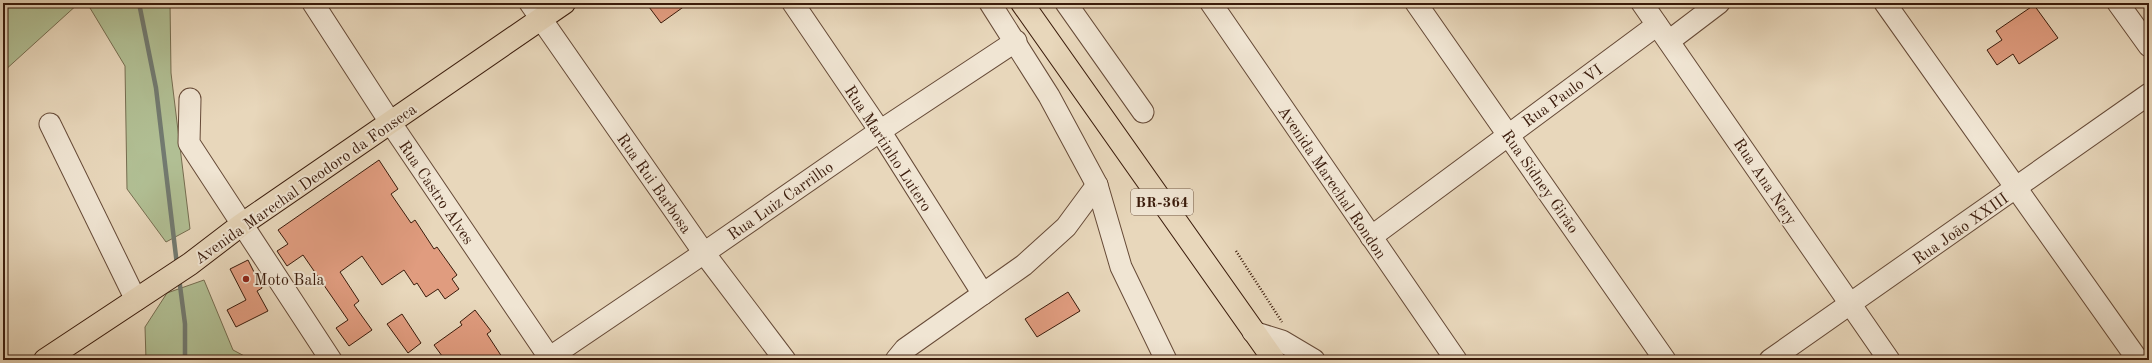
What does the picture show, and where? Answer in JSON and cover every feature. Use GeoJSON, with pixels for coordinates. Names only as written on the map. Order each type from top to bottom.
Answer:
{"type":"FeatureCollection","features":[{"type":"Feature","properties":{"kind":"main road","name":"Avenida Marechal Deodoro da Fonseca"},"geometry":{"type":"LineString","coordinates":[[45,360],[190,264],[241,225],[390,122],[536,11],[564,3]]}},
{"type":"Feature","properties":{"kind":"main road","name":"BR-364"},"geometry":{"type":"LineString","coordinates":[[1022,3],[1274,360]]}},
{"type":"Feature","properties":{"kind":"street","name":"Rua Castro Alves"},"geometry":{"type":"LineString","coordinates":[[313,3],[390,122],[549,359]]}},
{"type":"Feature","properties":{"kind":"street","name":"Rua Martinho Lutero"},"geometry":{"type":"LineString","coordinates":[[793,3],[880,131],[983,294]]}},
{"type":"Feature","properties":{"kind":"street"},"geometry":{"type":"LineString","coordinates":[[990,3],[1049,96],[1097,185],[1121,266],[1166,360]]}},
{"type":"Feature","properties":{"kind":"street"},"geometry":{"type":"LineString","coordinates":[[1066,3],[1143,112]]}},
{"type":"Feature","properties":{"kind":"street","name":"Avenida Marechal Rondon"},"geometry":{"type":"LineString","coordinates":[[1211,3],[1456,360]]}},
{"type":"Feature","properties":{"kind":"street","name":"Rua Sidney Girão"},"geometry":{"type":"LineString","coordinates":[[1416,3],[1665,360]]}},
{"type":"Feature","properties":{"kind":"street","name":"Rua Ana Nery"},"geometry":{"type":"LineString","coordinates":[[1642,3],[1889,360]]}},
{"type":"Feature","properties":{"kind":"street","name":"Rua Paulo VI"},"geometry":{"type":"LineString","coordinates":[[1371,237],[1508,134],[1663,33],[1718,3]]}},
{"type":"Feature","properties":{"kind":"street"},"geometry":{"type":"LineString","coordinates":[[1885,3],[2138,360]]}},
{"type":"Feature","properties":{"kind":"street"},"geometry":{"type":"LineString","coordinates":[[2118,3],[2149,46]]}},
{"type":"Feature","properties":{"kind":"street","name":"Rua Rui Barbosa"},"geometry":{"type":"LineString","coordinates":[[536,11],[704,253],[785,360]]}},
{"type":"Feature","properties":{"kind":"street","name":"Rua Luiz Carrilho"},"geometry":{"type":"LineString","coordinates":[[549,359],[880,131],[1016,42]]}},
{"type":"Feature","properties":{"kind":"street","name":"Rua João XXIII"},"geometry":{"type":"LineString","coordinates":[[1770,360],[2149,94]]}},
{"type":"Feature","properties":{"kind":"street"},"geometry":{"type":"LineString","coordinates":[[190,99],[189,143],[241,225],[331,360]]}},
{"type":"Feature","properties":{"kind":"street"},"geometry":{"type":"LineString","coordinates":[[50,124],[136,300]]}},
{"type":"Feature","properties":{"kind":"street"},"geometry":{"type":"LineString","coordinates":[[896,360],[905,348],[1024,265],[1066,227],[1097,185]]}},
{"type":"Feature","properties":{"kind":"street"},"geometry":{"type":"LineString","coordinates":[[1253,332],[1282,341],[1314,360]]}},
{"type":"Feature","properties":{"kind":"path"},"geometry":{"type":"LineString","coordinates":[[1236,251],[1286,327]]}},
{"type":"Feature","properties":{"kind":"green space"},"geometry":{"type":"Polygon","coordinates":[[[3,3],[79,3],[3,72],[3,3]]]}},
{"type":"Feature","properties":{"kind":"green space"},"geometry":{"type":"Polygon","coordinates":[[[87,3],[170,3],[171,73],[190,229],[166,242],[127,189],[125,66],[87,3]]]}},
{"type":"Feature","properties":{"kind":"green space"},"geometry":{"type":"Polygon","coordinates":[[[204,280],[233,350],[252,360],[146,360],[145,327],[167,293],[204,280]]]}},
{"type":"Feature","properties":{"kind":"building"},"geometry":{"type":"Polygon","coordinates":[[[646,3],[689,3],[661,23],[646,3]]]}},
{"type":"Feature","properties":{"kind":"building"},"geometry":{"type":"Polygon","coordinates":[[[2034,5],[2058,38],[2019,64],[2013,54],[1997,65],[1987,50],[2002,40],[1996,31],[2034,5]]]}},
{"type":"Feature","properties":{"kind":"building"},"geometry":{"type":"Polygon","coordinates":[[[379,160],[398,189],[391,194],[411,223],[415,220],[434,249],[437,247],[457,275],[452,279],[459,289],[445,299],[438,289],[426,297],[417,283],[414,285],[404,270],[382,285],[362,256],[340,272],[359,301],[354,305],[372,330],[349,346],[336,328],[348,320],[303,255],[287,266],[277,251],[288,244],[278,230],[379,160]]]}},
{"type":"Feature","properties":{"kind":"building"},"geometry":{"type":"Polygon","coordinates":[[[248,260],[262,288],[257,291],[268,311],[236,327],[227,310],[246,300],[230,269],[248,260]]]}},
{"type":"Feature","properties":{"kind":"building"},"geometry":{"type":"Polygon","coordinates":[[[1068,292],[1080,311],[1037,337],[1025,319],[1068,292]]]}},
{"type":"Feature","properties":{"kind":"building"},"geometry":{"type":"Polygon","coordinates":[[[475,310],[491,331],[487,334],[504,360],[445,360],[434,345],[462,325],[460,322],[475,310]]]}},
{"type":"Feature","properties":{"kind":"building"},"geometry":{"type":"Polygon","coordinates":[[[402,314],[421,343],[408,353],[387,324],[402,314]]]}},
{"type":"Feature","properties":{"kind":"waterway"},"geometry":{"type":"LineString","coordinates":[[139,3],[156,88],[177,265]]}},
{"type":"Feature","properties":{"kind":"waterway"},"geometry":{"type":"LineString","coordinates":[[179,278],[185,324],[185,360]]}},
{"type":"Feature","properties":{"kind":"place","name":"Moto Bala"},"geometry":{"type":"Point","coordinates":[246,279]}}]}
